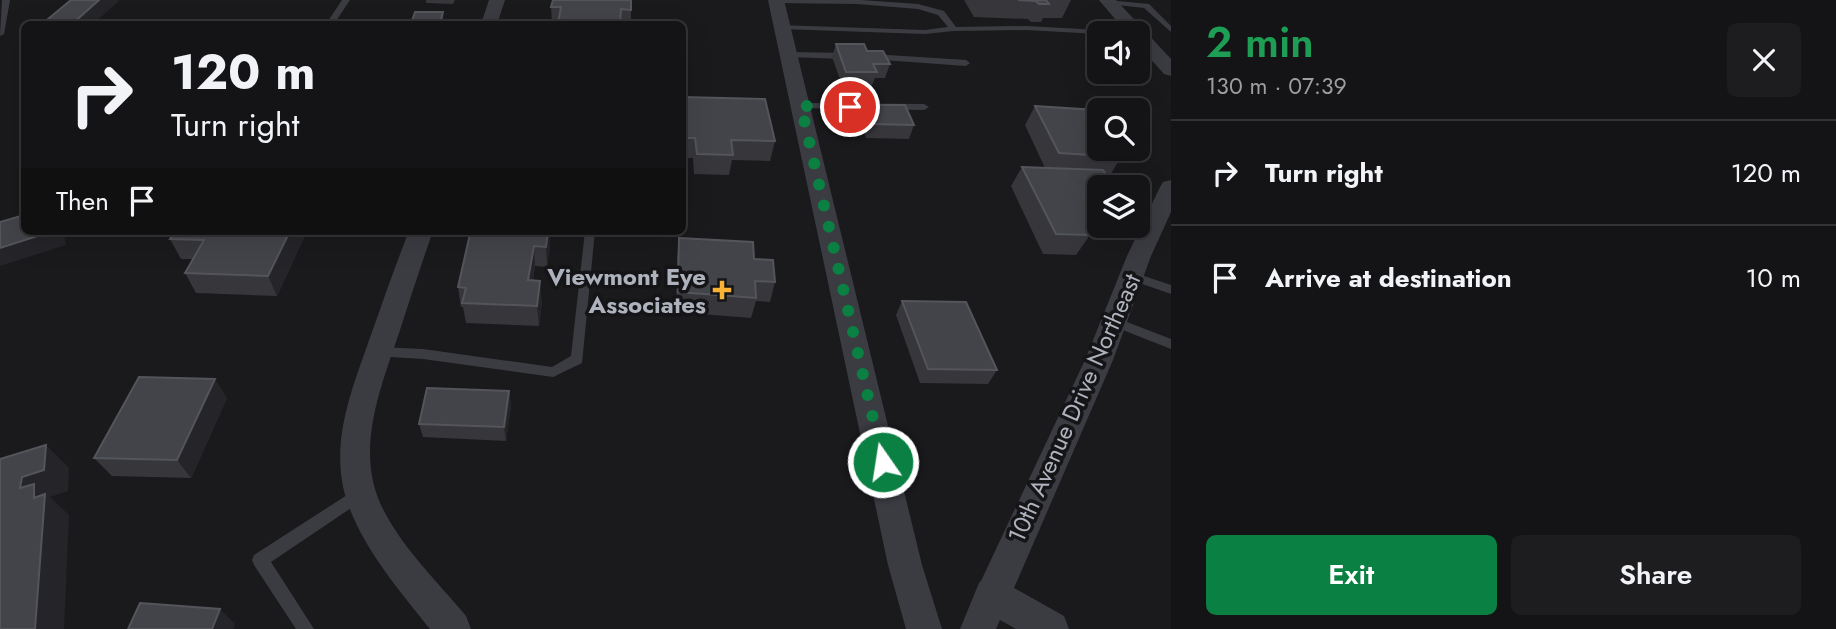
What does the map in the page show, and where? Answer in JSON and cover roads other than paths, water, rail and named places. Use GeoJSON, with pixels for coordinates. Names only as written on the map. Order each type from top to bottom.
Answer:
{"type":"FeatureCollection","features":[{"type":"Feature","properties":{"kind":"street"},"geometry":{"type":"LineString","coordinates":[[490,21],[497,0]]}},
{"type":"Feature","properties":{"kind":"street"},"geometry":{"type":"LineString","coordinates":[[776,0],[905,565],[924,629]]}},
{"type":"Feature","properties":{"kind":"street"},"geometry":{"type":"LineString","coordinates":[[1108,1],[1126,21]]}},
{"type":"Feature","properties":{"kind":"street"},"geometry":{"type":"LineString","coordinates":[[1150,48],[1171,70]]}},
{"type":"Feature","properties":{"kind":"street","name":"10th Avenue Drive Northeast"},"geometry":{"type":"LineString","coordinates":[[978,629],[1169,195]]}},
{"type":"Feature","properties":{"kind":"street"},"geometry":{"type":"LineString","coordinates":[[420,235],[356,422],[356,470],[361,493],[380,534],[453,629]]}},
{"type":"Feature","properties":{"kind":"street"},"geometry":{"type":"LineString","coordinates":[[991,595],[1051,629]]}},
{"type":"Feature","properties":{"kind":"lane"},"geometry":{"type":"LineString","coordinates":[[0,34],[6,0]]}},
{"type":"Feature","properties":{"kind":"lane"},"geometry":{"type":"LineString","coordinates":[[332,21],[346,0]]}},
{"type":"Feature","properties":{"kind":"lane"},"geometry":{"type":"LineString","coordinates":[[776,0],[937,10],[950,21],[953,29]]}},
{"type":"Feature","properties":{"kind":"lane"},"geometry":{"type":"LineString","coordinates":[[1108,1],[1146,6],[1171,30]]}},
{"type":"Feature","properties":{"kind":"lane"},"geometry":{"type":"LineString","coordinates":[[781,27],[925,32],[1026,28],[1087,31]]}},
{"type":"Feature","properties":{"kind":"lane"},"geometry":{"type":"LineString","coordinates":[[789,55],[966,63]]}},
{"type":"Feature","properties":{"kind":"lane"},"geometry":{"type":"LineString","coordinates":[[801,106],[924,107]]}},
{"type":"Feature","properties":{"kind":"lane"},"geometry":{"type":"LineString","coordinates":[[379,352],[423,354],[553,372],[577,359],[590,235]]}},
{"type":"Feature","properties":{"kind":"lane"},"geometry":{"type":"LineString","coordinates":[[1132,276],[1171,290]]}},
{"type":"Feature","properties":{"kind":"lane"},"geometry":{"type":"LineString","coordinates":[[1114,322],[1171,344]]}},
{"type":"Feature","properties":{"kind":"lane"},"geometry":{"type":"LineString","coordinates":[[306,629],[260,560],[361,493]]}},
{"type":"Feature","properties":{"kind":"place","name":"Viewmont Eye Associates"},"geometry":{"type":"Point","coordinates":[722,290]}}]}
